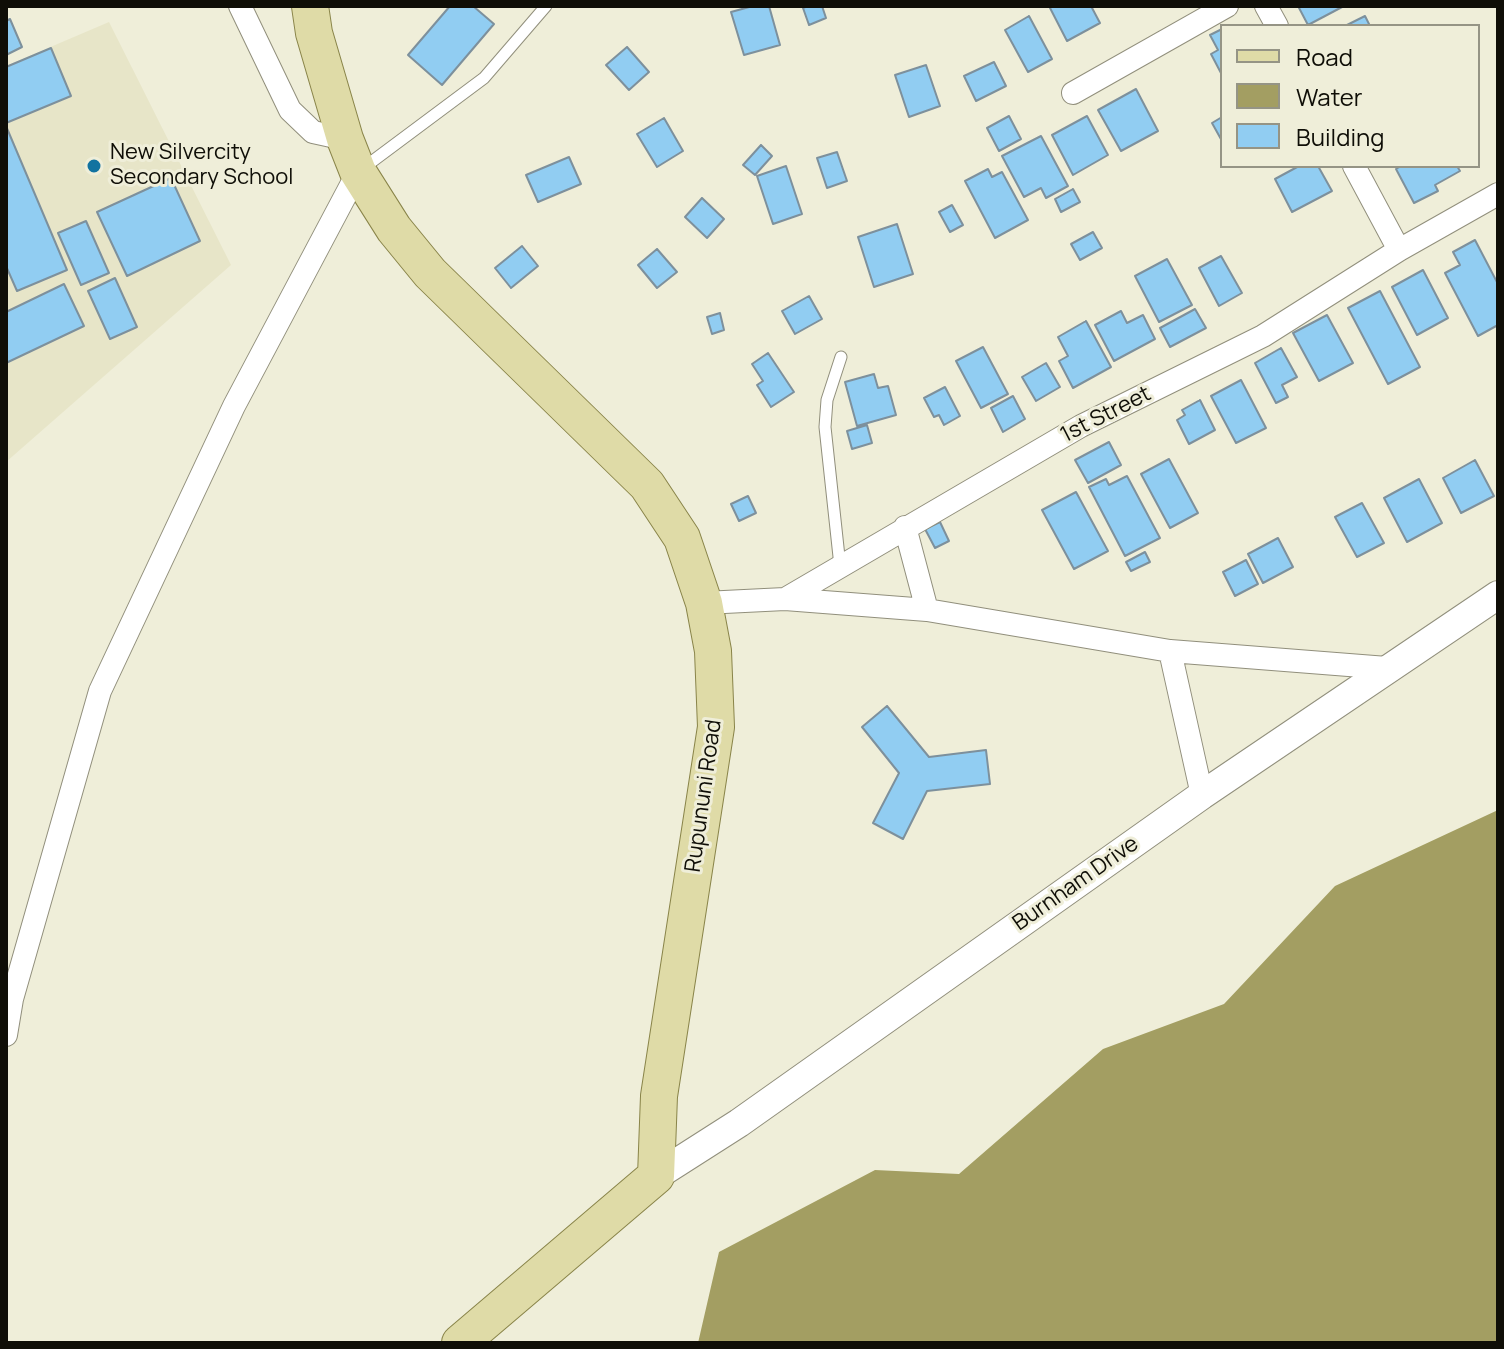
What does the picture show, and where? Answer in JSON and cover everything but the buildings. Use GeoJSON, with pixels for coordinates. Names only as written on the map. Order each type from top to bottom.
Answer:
{"type":"FeatureCollection","features":[{"type":"Feature","properties":{"kind":"main road","name":"Rupununi Road"},"geometry":{"type":"LineString","coordinates":[[310,6],[314,33],[345,139],[358,172],[394,229],[430,273],[647,485],[682,538],[704,603],[713,651],[716,727],[659,1096],[656,1176]]}},
{"type":"Feature","properties":{"kind":"main road"},"geometry":{"type":"LineString","coordinates":[[460,1343],[656,1176]]}},
{"type":"Feature","properties":{"kind":"street"},"geometry":{"type":"LineString","coordinates":[[240,6],[290,110],[313,132],[345,139]]}},
{"type":"Feature","properties":{"kind":"street"},"geometry":{"type":"LineString","coordinates":[[1073,93],[1227,6]]}},
{"type":"Feature","properties":{"kind":"street"},"geometry":{"type":"LineString","coordinates":[[1266,6],[1276,24]]}},
{"type":"Feature","properties":{"kind":"street"},"geometry":{"type":"LineString","coordinates":[[1355,168],[1399,250]]}},
{"type":"Feature","properties":{"kind":"street"},"geometry":{"type":"LineString","coordinates":[[6,1035],[12,999],[100,691],[234,406],[358,172]]}},
{"type":"Feature","properties":{"kind":"street","name":"1st Street"},"geometry":{"type":"LineString","coordinates":[[704,603],[785,599],[1081,426],[1263,336],[1399,250],[1498,194]]}},
{"type":"Feature","properties":{"kind":"street"},"geometry":{"type":"LineString","coordinates":[[905,527],[927,610]]}},
{"type":"Feature","properties":{"kind":"street","name":"Burnham Drive"},"geometry":{"type":"LineString","coordinates":[[656,1176],[739,1123],[1202,795],[1498,595]]}},
{"type":"Feature","properties":{"kind":"street"},"geometry":{"type":"LineString","coordinates":[[785,599],[927,610],[1170,651],[1387,668]]}},
{"type":"Feature","properties":{"kind":"street"},"geometry":{"type":"LineString","coordinates":[[1170,651],[1202,795]]}},
{"type":"Feature","properties":{"kind":"lane"},"geometry":{"type":"LineString","coordinates":[[358,172],[484,78],[546,6]]}},
{"type":"Feature","properties":{"kind":"lane"},"geometry":{"type":"LineString","coordinates":[[840,566],[825,427],[827,400],[841,357]]}},
{"type":"Feature","properties":{"kind":"shaded area","name":"New Silvercity Secondary School"},"geometry":{"type":"Polygon","coordinates":[[[109,22],[231,265],[6,462],[6,66],[109,22]]]}},
{"type":"Feature","properties":{"kind":"water"},"geometry":{"type":"Polygon","coordinates":[[[1498,810],[1498,1343],[698,1343],[719,1252],[875,1170],[959,1174],[1103,1049],[1224,1004],[1335,886],[1498,810]]]}},
{"type":"Feature","properties":{"kind":"place","name":"New Silvercity Secondary School"},"geometry":{"type":"Point","coordinates":[94,166]}}]}
